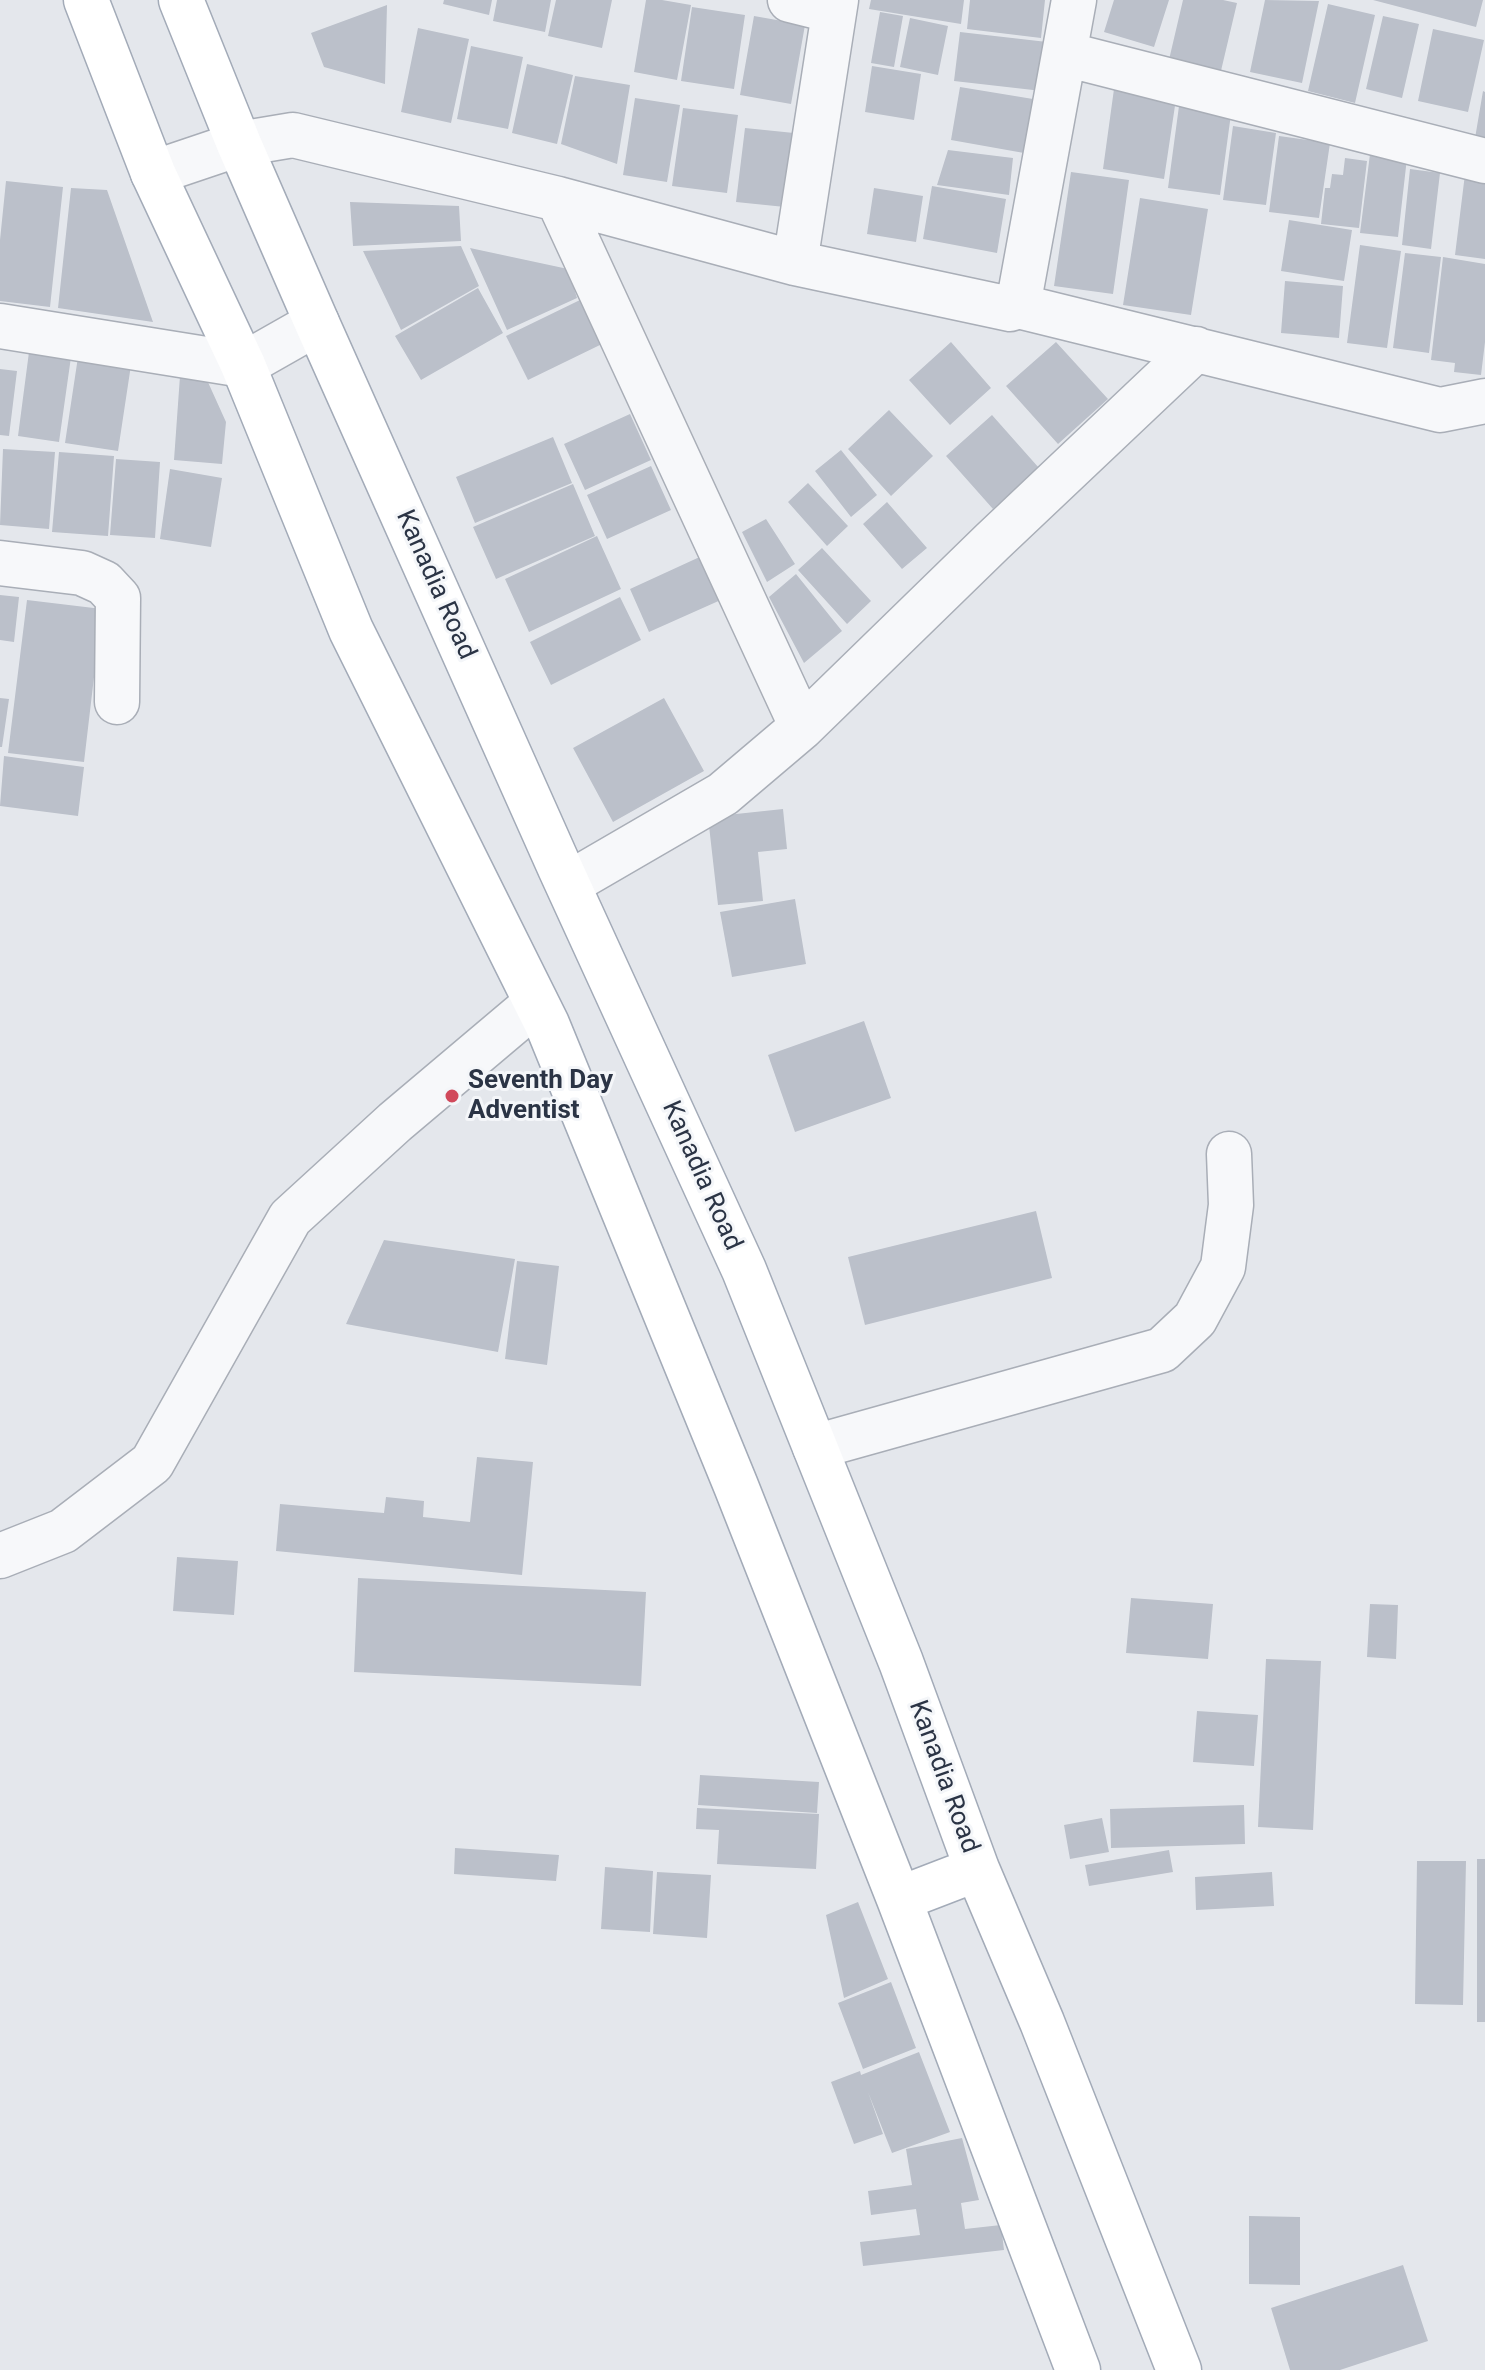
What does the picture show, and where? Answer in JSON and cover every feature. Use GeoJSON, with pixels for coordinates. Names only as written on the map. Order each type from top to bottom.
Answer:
{"type":"FeatureCollection","features":[{"type":"Feature","properties":{"kind":"main road"},"geometry":{"type":"LineString","coordinates":[[86,0],[153,173],[243,365],[351,630],[547,1024],[736,1486],[899,1899],[1078,2370]]}},
{"type":"Feature","properties":{"kind":"main road","name":"Kanadia Road"},"geometry":{"type":"LineString","coordinates":[[181,0],[239,144],[317,323],[744,1270],[901,1662],[977,1869],[1042,2022],[1179,2370]]}},
{"type":"Feature","properties":{"kind":"main road"},"geometry":{"type":"LineString","coordinates":[[899,1899],[977,1869]]}},
{"type":"Feature","properties":{"kind":"street"},"geometry":{"type":"LineString","coordinates":[[790,0],[835,6],[795,263]]}},
{"type":"Feature","properties":{"kind":"street"},"geometry":{"type":"LineString","coordinates":[[1018,306],[1074,0]]}},
{"type":"Feature","properties":{"kind":"street"},"geometry":{"type":"LineString","coordinates":[[1065,54],[1485,161]]}},
{"type":"Feature","properties":{"kind":"street"},"geometry":{"type":"LineString","coordinates":[[153,173],[239,144],[293,135],[558,199],[795,263],[1010,309],[1018,306],[1440,410],[1485,401]]}},
{"type":"Feature","properties":{"kind":"street"},"geometry":{"type":"LineString","coordinates":[[558,199],[802,727]]}},
{"type":"Feature","properties":{"kind":"street"},"geometry":{"type":"LineString","coordinates":[[0,326],[243,365],[317,323]]}},
{"type":"Feature","properties":{"kind":"street"},"geometry":{"type":"LineString","coordinates":[[568,884],[723,794],[802,727],[1196,349]]}},
{"type":"Feature","properties":{"kind":"street"},"geometry":{"type":"LineString","coordinates":[[0,563],[82,573],[104,583],[118,598],[117,702]]}},
{"type":"Feature","properties":{"kind":"street"},"geometry":{"type":"LineString","coordinates":[[0,1556],[63,1531],[152,1463],[290,1218],[395,1122],[536,1003]]}},
{"type":"Feature","properties":{"kind":"street"},"geometry":{"type":"LineString","coordinates":[[815,1447],[1162,1350],[1195,1319],[1223,1267],[1231,1205],[1229,1154]]}},
{"type":"Feature","properties":{"kind":"building"},"geometry":{"type":"Polygon","coordinates":[[[444,0],[492,0],[489,15],[443,4],[444,0]]]}},
{"type":"Feature","properties":{"kind":"building"},"geometry":{"type":"Polygon","coordinates":[[[497,0],[551,0],[545,32],[493,21],[497,0]]]}},
{"type":"Feature","properties":{"kind":"building"},"geometry":{"type":"Polygon","coordinates":[[[556,0],[612,0],[602,48],[548,36],[556,0]]]}},
{"type":"Feature","properties":{"kind":"building"},"geometry":{"type":"Polygon","coordinates":[[[646,0],[691,5],[677,80],[634,72],[646,0]]]}},
{"type":"Feature","properties":{"kind":"building"},"geometry":{"type":"Polygon","coordinates":[[[871,0],[964,0],[961,24],[869,9],[871,0]]]}},
{"type":"Feature","properties":{"kind":"building"},"geometry":{"type":"Polygon","coordinates":[[[970,0],[1045,0],[1041,38],[967,29],[970,0]]]}},
{"type":"Feature","properties":{"kind":"building"},"geometry":{"type":"Polygon","coordinates":[[[1114,0],[1169,0],[1154,47],[1104,32],[1114,0]]]}},
{"type":"Feature","properties":{"kind":"building"},"geometry":{"type":"Polygon","coordinates":[[[1183,0],[1237,3],[1220,75],[1168,64],[1183,0]]]}},
{"type":"Feature","properties":{"kind":"building"},"geometry":{"type":"Polygon","coordinates":[[[1265,0],[1319,1],[1302,83],[1250,72],[1265,0]]]}},
{"type":"Feature","properties":{"kind":"building"},"geometry":{"type":"Polygon","coordinates":[[[1373,0],[1483,0],[1476,27],[1373,0]]]}},
{"type":"Feature","properties":{"kind":"building"},"geometry":{"type":"Polygon","coordinates":[[[1328,4],[1375,15],[1355,103],[1308,91],[1328,4]]]}},
{"type":"Feature","properties":{"kind":"building"},"geometry":{"type":"Polygon","coordinates":[[[387,5],[385,84],[324,67],[311,33],[387,5]]]}},
{"type":"Feature","properties":{"kind":"building"},"geometry":{"type":"Polygon","coordinates":[[[692,7],[745,15],[734,89],[681,81],[692,7]]]}},
{"type":"Feature","properties":{"kind":"building"},"geometry":{"type":"Polygon","coordinates":[[[880,12],[903,16],[894,67],[871,63],[880,12]]]}},
{"type":"Feature","properties":{"kind":"building"},"geometry":{"type":"Polygon","coordinates":[[[754,16],[805,25],[791,104],[740,95],[754,16]]]}},
{"type":"Feature","properties":{"kind":"building"},"geometry":{"type":"Polygon","coordinates":[[[1383,16],[1419,24],[1402,98],[1366,89],[1383,16]]]}},
{"type":"Feature","properties":{"kind":"building"},"geometry":{"type":"Polygon","coordinates":[[[910,18],[948,26],[938,75],[900,67],[910,18]]]}},
{"type":"Feature","properties":{"kind":"building"},"geometry":{"type":"Polygon","coordinates":[[[418,28],[469,39],[451,123],[401,112],[418,28]]]}},
{"type":"Feature","properties":{"kind":"building"},"geometry":{"type":"Polygon","coordinates":[[[1433,29],[1484,40],[1468,112],[1418,101],[1433,29]]]}},
{"type":"Feature","properties":{"kind":"building"},"geometry":{"type":"Polygon","coordinates":[[[960,32],[1047,42],[1042,91],[954,81],[960,32]]]}},
{"type":"Feature","properties":{"kind":"building"},"geometry":{"type":"Polygon","coordinates":[[[471,46],[523,57],[508,129],[457,119],[471,46]]]}},
{"type":"Feature","properties":{"kind":"building"},"geometry":{"type":"Polygon","coordinates":[[[527,64],[573,75],[557,144],[512,133],[527,64]]]}},
{"type":"Feature","properties":{"kind":"building"},"geometry":{"type":"Polygon","coordinates":[[[872,66],[921,74],[914,120],[865,112],[872,66]]]}},
{"type":"Feature","properties":{"kind":"building"},"geometry":{"type":"Polygon","coordinates":[[[575,76],[630,85],[617,164],[561,144],[575,76]]]}},
{"type":"Feature","properties":{"kind":"building"},"geometry":{"type":"Polygon","coordinates":[[[960,87],[1033,99],[1024,153],[951,140],[960,87]]]}},
{"type":"Feature","properties":{"kind":"building"},"geometry":{"type":"Polygon","coordinates":[[[1114,89],[1176,99],[1164,179],[1103,169],[1114,89]]]}},
{"type":"Feature","properties":{"kind":"building"},"geometry":{"type":"Polygon","coordinates":[[[1485,92],[1485,152],[1473,150],[1485,92]]]}},
{"type":"Feature","properties":{"kind":"building"},"geometry":{"type":"Polygon","coordinates":[[[635,98],[680,105],[667,182],[623,175],[635,98]]]}},
{"type":"Feature","properties":{"kind":"building"},"geometry":{"type":"Polygon","coordinates":[[[1179,106],[1231,114],[1220,195],[1168,188],[1179,106]]]}},
{"type":"Feature","properties":{"kind":"building"},"geometry":{"type":"Polygon","coordinates":[[[683,108],[738,115],[727,193],[672,186],[683,108]]]}},
{"type":"Feature","properties":{"kind":"building"},"geometry":{"type":"Polygon","coordinates":[[[1233,126],[1276,133],[1266,205],[1223,200],[1233,126]]]}},
{"type":"Feature","properties":{"kind":"building"},"geometry":{"type":"Polygon","coordinates":[[[745,128],[794,133],[785,207],[736,202],[745,128]]]}},
{"type":"Feature","properties":{"kind":"building"},"geometry":{"type":"Polygon","coordinates":[[[1279,136],[1330,143],[1319,218],[1269,212],[1279,136]]]}},
{"type":"Feature","properties":{"kind":"building"},"geometry":{"type":"Polygon","coordinates":[[[948,150],[1013,158],[1009,195],[937,185],[948,150]]]}},
{"type":"Feature","properties":{"kind":"building"},"geometry":{"type":"Polygon","coordinates":[[[1370,154],[1407,158],[1398,237],[1360,233],[1370,154]]]}},
{"type":"Feature","properties":{"kind":"building"},"geometry":{"type":"Polygon","coordinates":[[[1345,158],[1367,161],[1359,228],[1321,224],[1325,188],[1330,188],[1332,174],[1343,175],[1345,158]]]}},
{"type":"Feature","properties":{"kind":"building"},"geometry":{"type":"Polygon","coordinates":[[[1410,169],[1440,173],[1431,249],[1402,245],[1410,169]]]}},
{"type":"Feature","properties":{"kind":"building"},"geometry":{"type":"Polygon","coordinates":[[[1071,172],[1129,180],[1113,294],[1054,286],[1071,172]]]}},
{"type":"Feature","properties":{"kind":"building"},"geometry":{"type":"Polygon","coordinates":[[[1465,174],[1485,177],[1485,259],[1455,255],[1465,174]]]}},
{"type":"Feature","properties":{"kind":"building"},"geometry":{"type":"Polygon","coordinates":[[[6,181],[63,187],[50,307],[0,301],[0,240],[6,181]]]}},
{"type":"Feature","properties":{"kind":"building"},"geometry":{"type":"Polygon","coordinates":[[[932,186],[1006,199],[997,253],[923,239],[932,186]]]}},
{"type":"Feature","properties":{"kind":"building"},"geometry":{"type":"Polygon","coordinates":[[[71,188],[107,190],[153,322],[58,308],[71,188]]]}},
{"type":"Feature","properties":{"kind":"building"},"geometry":{"type":"Polygon","coordinates":[[[874,188],[923,196],[916,242],[867,234],[874,188]]]}},
{"type":"Feature","properties":{"kind":"building"},"geometry":{"type":"Polygon","coordinates":[[[1140,198],[1208,209],[1191,315],[1123,305],[1140,198]]]}},
{"type":"Feature","properties":{"kind":"building"},"geometry":{"type":"Polygon","coordinates":[[[350,202],[459,206],[461,241],[353,246],[350,202]]]}},
{"type":"Feature","properties":{"kind":"building"},"geometry":{"type":"Polygon","coordinates":[[[1289,220],[1352,230],[1344,281],[1281,271],[1289,220]]]}},
{"type":"Feature","properties":{"kind":"building"},"geometry":{"type":"Polygon","coordinates":[[[1360,245],[1401,251],[1387,348],[1347,343],[1360,245]]]}},
{"type":"Feature","properties":{"kind":"building"},"geometry":{"type":"Polygon","coordinates":[[[461,246],[479,286],[401,330],[363,251],[461,246]]]}},
{"type":"Feature","properties":{"kind":"building"},"geometry":{"type":"Polygon","coordinates":[[[470,248],[568,269],[577,298],[507,330],[470,248]]]}},
{"type":"Feature","properties":{"kind":"building"},"geometry":{"type":"Polygon","coordinates":[[[1405,253],[1441,257],[1429,353],[1393,348],[1405,253]]]}},
{"type":"Feature","properties":{"kind":"building"},"geometry":{"type":"Polygon","coordinates":[[[1443,257],[1485,264],[1485,342],[1481,375],[1454,372],[1455,363],[1431,360],[1443,257]]]}},
{"type":"Feature","properties":{"kind":"building"},"geometry":{"type":"Polygon","coordinates":[[[1285,281],[1343,286],[1339,338],[1281,333],[1285,281]]]}},
{"type":"Feature","properties":{"kind":"building"},"geometry":{"type":"Polygon","coordinates":[[[478,288],[503,333],[421,380],[395,336],[478,288]]]}},
{"type":"Feature","properties":{"kind":"building"},"geometry":{"type":"Polygon","coordinates":[[[580,300],[602,344],[528,380],[506,336],[580,300]]]}},
{"type":"Feature","properties":{"kind":"building"},"geometry":{"type":"Polygon","coordinates":[[[951,342],[991,388],[950,425],[909,380],[951,342]]]}},
{"type":"Feature","properties":{"kind":"building"},"geometry":{"type":"Polygon","coordinates":[[[1056,342],[1108,399],[1058,444],[1006,386],[1056,342]]]}},
{"type":"Feature","properties":{"kind":"building"},"geometry":{"type":"Polygon","coordinates":[[[29,352],[71,357],[59,442],[18,436],[29,352]]]}},
{"type":"Feature","properties":{"kind":"building"},"geometry":{"type":"Polygon","coordinates":[[[78,357],[131,365],[118,451],[65,443],[78,357]]]}},
{"type":"Feature","properties":{"kind":"building"},"geometry":{"type":"Polygon","coordinates":[[[0,369],[17,371],[9,436],[0,435],[0,369]]]}},
{"type":"Feature","properties":{"kind":"building"},"geometry":{"type":"Polygon","coordinates":[[[180,376],[207,380],[226,422],[222,464],[174,460],[180,376]]]}},
{"type":"Feature","properties":{"kind":"building"},"geometry":{"type":"Polygon","coordinates":[[[889,410],[933,456],[891,496],[848,449],[889,410]]]}},
{"type":"Feature","properties":{"kind":"building"},"geometry":{"type":"Polygon","coordinates":[[[630,414],[651,460],[585,490],[564,444],[630,414]]]}},
{"type":"Feature","properties":{"kind":"building"},"geometry":{"type":"Polygon","coordinates":[[[992,415],[1039,468],[993,509],[946,456],[992,415]]]}},
{"type":"Feature","properties":{"kind":"building"},"geometry":{"type":"Polygon","coordinates":[[[553,437],[572,483],[475,523],[456,477],[553,437]]]}},
{"type":"Feature","properties":{"kind":"building"},"geometry":{"type":"Polygon","coordinates":[[[3,449],[55,452],[49,529],[0,525],[3,449]]]}},
{"type":"Feature","properties":{"kind":"building"},"geometry":{"type":"Polygon","coordinates":[[[841,450],[877,495],[851,517],[815,471],[841,450]]]}},
{"type":"Feature","properties":{"kind":"building"},"geometry":{"type":"Polygon","coordinates":[[[59,452],[114,456],[108,536],[52,532],[59,452]]]}},
{"type":"Feature","properties":{"kind":"building"},"geometry":{"type":"Polygon","coordinates":[[[116,459],[160,462],[155,538],[110,535],[116,459]]]}},
{"type":"Feature","properties":{"kind":"building"},"geometry":{"type":"Polygon","coordinates":[[[651,466],[671,510],[607,539],[587,495],[651,466]]]}},
{"type":"Feature","properties":{"kind":"building"},"geometry":{"type":"Polygon","coordinates":[[[170,469],[222,478],[211,547],[160,539],[170,469]]]}},
{"type":"Feature","properties":{"kind":"building"},"geometry":{"type":"Polygon","coordinates":[[[808,483],[848,526],[827,546],[788,502],[808,483]]]}},
{"type":"Feature","properties":{"kind":"building"},"geometry":{"type":"Polygon","coordinates":[[[573,484],[595,536],[496,579],[473,527],[573,484]]]}},
{"type":"Feature","properties":{"kind":"building"},"geometry":{"type":"Polygon","coordinates":[[[887,502],[927,548],[902,569],[863,524],[887,502]]]}},
{"type":"Feature","properties":{"kind":"building"},"geometry":{"type":"Polygon","coordinates":[[[766,519],[795,564],[767,582],[742,532],[766,519]]]}},
{"type":"Feature","properties":{"kind":"building"},"geometry":{"type":"Polygon","coordinates":[[[597,536],[621,589],[529,632],[505,579],[597,536]]]}},
{"type":"Feature","properties":{"kind":"building"},"geometry":{"type":"Polygon","coordinates":[[[822,548],[871,601],[847,624],[798,570],[822,548]]]}},
{"type":"Feature","properties":{"kind":"building"},"geometry":{"type":"Polygon","coordinates":[[[704,555],[723,599],[649,632],[630,589],[704,555]]]}},
{"type":"Feature","properties":{"kind":"building"},"geometry":{"type":"Polygon","coordinates":[[[796,574],[842,631],[804,663],[769,597],[796,574]]]}},
{"type":"Feature","properties":{"kind":"building"},"geometry":{"type":"Polygon","coordinates":[[[0,595],[19,597],[14,642],[0,640],[0,595]]]}},
{"type":"Feature","properties":{"kind":"building"},"geometry":{"type":"Polygon","coordinates":[[[620,597],[641,640],[551,685],[530,642],[620,597]]]}},
{"type":"Feature","properties":{"kind":"building"},"geometry":{"type":"Polygon","coordinates":[[[27,600],[102,609],[84,762],[8,753],[27,600]]]}},
{"type":"Feature","properties":{"kind":"building"},"geometry":{"type":"Polygon","coordinates":[[[0,698],[9,699],[2,747],[0,747],[0,698]]]}},
{"type":"Feature","properties":{"kind":"building"},"geometry":{"type":"Polygon","coordinates":[[[664,698],[704,771],[613,822],[573,748],[664,698]]]}},
{"type":"Feature","properties":{"kind":"building"},"geometry":{"type":"Polygon","coordinates":[[[4,756],[84,767],[78,816],[0,806],[4,756]]]}},
{"type":"Feature","properties":{"kind":"building"},"geometry":{"type":"Polygon","coordinates":[[[783,809],[787,849],[758,852],[763,901],[718,905],[708,817],[783,809]]]}},
{"type":"Feature","properties":{"kind":"building"},"geometry":{"type":"Polygon","coordinates":[[[795,899],[806,964],[732,977],[720,912],[795,899]]]}},
{"type":"Feature","properties":{"kind":"building"},"geometry":{"type":"Polygon","coordinates":[[[864,1021],[891,1098],[795,1132],[768,1055],[864,1021]]]}},
{"type":"Feature","properties":{"kind":"building"},"geometry":{"type":"Polygon","coordinates":[[[1036,1211],[1052,1278],[865,1325],[848,1257],[1036,1211]]]}},
{"type":"Feature","properties":{"kind":"building"},"geometry":{"type":"Polygon","coordinates":[[[384,1240],[515,1259],[498,1352],[346,1324],[384,1240]]]}},
{"type":"Feature","properties":{"kind":"building"},"geometry":{"type":"Polygon","coordinates":[[[517,1261],[559,1266],[547,1365],[505,1359],[517,1261]]]}},
{"type":"Feature","properties":{"kind":"building"},"geometry":{"type":"Polygon","coordinates":[[[477,1457],[533,1462],[522,1575],[276,1551],[280,1504],[384,1513],[386,1497],[424,1501],[423,1517],[470,1522],[477,1457]]]}},
{"type":"Feature","properties":{"kind":"building"},"geometry":{"type":"Polygon","coordinates":[[[177,1557],[238,1561],[234,1615],[173,1611],[177,1557]]]}},
{"type":"Feature","properties":{"kind":"building"},"geometry":{"type":"Polygon","coordinates":[[[358,1578],[646,1592],[641,1686],[354,1672],[358,1578]]]}},
{"type":"Feature","properties":{"kind":"building"},"geometry":{"type":"Polygon","coordinates":[[[1131,1598],[1213,1604],[1208,1659],[1126,1653],[1131,1598]]]}},
{"type":"Feature","properties":{"kind":"building"},"geometry":{"type":"Polygon","coordinates":[[[1370,1604],[1398,1605],[1396,1659],[1367,1657],[1370,1604]]]}},
{"type":"Feature","properties":{"kind":"building"},"geometry":{"type":"Polygon","coordinates":[[[1266,1659],[1321,1661],[1313,1830],[1258,1827],[1266,1659]]]}},
{"type":"Feature","properties":{"kind":"building"},"geometry":{"type":"Polygon","coordinates":[[[1197,1711],[1258,1715],[1254,1766],[1193,1762],[1197,1711]]]}},
{"type":"Feature","properties":{"kind":"building"},"geometry":{"type":"Polygon","coordinates":[[[700,1775],[819,1782],[817,1813],[698,1805],[700,1775]]]}},
{"type":"Feature","properties":{"kind":"building"},"geometry":{"type":"Polygon","coordinates":[[[1244,1805],[1245,1844],[1111,1848],[1110,1809],[1244,1805]]]}},
{"type":"Feature","properties":{"kind":"building"},"geometry":{"type":"Polygon","coordinates":[[[697,1808],[819,1814],[816,1869],[717,1864],[719,1830],[696,1829],[697,1808]]]}},
{"type":"Feature","properties":{"kind":"building"},"geometry":{"type":"Polygon","coordinates":[[[1102,1818],[1109,1852],[1070,1859],[1064,1825],[1102,1818]]]}},
{"type":"Feature","properties":{"kind":"building"},"geometry":{"type":"Polygon","coordinates":[[[455,1848],[559,1855],[556,1881],[454,1874],[455,1848]]]}},
{"type":"Feature","properties":{"kind":"building"},"geometry":{"type":"Polygon","coordinates":[[[1169,1850],[1173,1872],[1089,1886],[1085,1865],[1169,1850]]]}},
{"type":"Feature","properties":{"kind":"building"},"geometry":{"type":"Polygon","coordinates":[[[1477,1859],[1485,1859],[1485,2022],[1477,2022],[1477,1859]]]}},
{"type":"Feature","properties":{"kind":"building"},"geometry":{"type":"Polygon","coordinates":[[[1417,1861],[1466,1861],[1463,2005],[1415,2004],[1417,1861]]]}},
{"type":"Feature","properties":{"kind":"building"},"geometry":{"type":"Polygon","coordinates":[[[605,1867],[653,1871],[650,1932],[601,1929],[605,1867]]]}},
{"type":"Feature","properties":{"kind":"building"},"geometry":{"type":"Polygon","coordinates":[[[657,1872],[711,1875],[707,1938],[653,1934],[657,1872]]]}},
{"type":"Feature","properties":{"kind":"building"},"geometry":{"type":"Polygon","coordinates":[[[1272,1872],[1274,1906],[1196,1910],[1195,1877],[1272,1872]]]}},
{"type":"Feature","properties":{"kind":"building"},"geometry":{"type":"Polygon","coordinates":[[[858,1902],[888,1979],[844,1998],[826,1915],[858,1902]]]}},
{"type":"Feature","properties":{"kind":"building"},"geometry":{"type":"Polygon","coordinates":[[[891,1982],[916,2048],[863,2069],[838,2003],[891,1982]]]}},
{"type":"Feature","properties":{"kind":"building"},"geometry":{"type":"Polygon","coordinates":[[[919,2052],[950,2132],[892,2153],[868,2092],[883,2134],[854,2144],[831,2082],[860,2071],[861,2075],[919,2052]]]}},
{"type":"Feature","properties":{"kind":"building"},"geometry":{"type":"Polygon","coordinates":[[[962,2138],[979,2200],[961,2203],[965,2229],[1001,2225],[1004,2250],[863,2266],[860,2242],[920,2235],[916,2209],[871,2215],[868,2191],[912,2185],[906,2149],[962,2138]]]}},
{"type":"Feature","properties":{"kind":"building"},"geometry":{"type":"Polygon","coordinates":[[[1249,2216],[1300,2217],[1300,2285],[1249,2284],[1249,2216]]]}},
{"type":"Feature","properties":{"kind":"building"},"geometry":{"type":"Polygon","coordinates":[[[1403,2265],[1428,2341],[1340,2370],[1290,2370],[1271,2308],[1403,2265]]]}},
{"type":"Feature","properties":{"kind":"place","name":"Seventh Day Adventist"},"geometry":{"type":"Point","coordinates":[452,1096]}}]}
